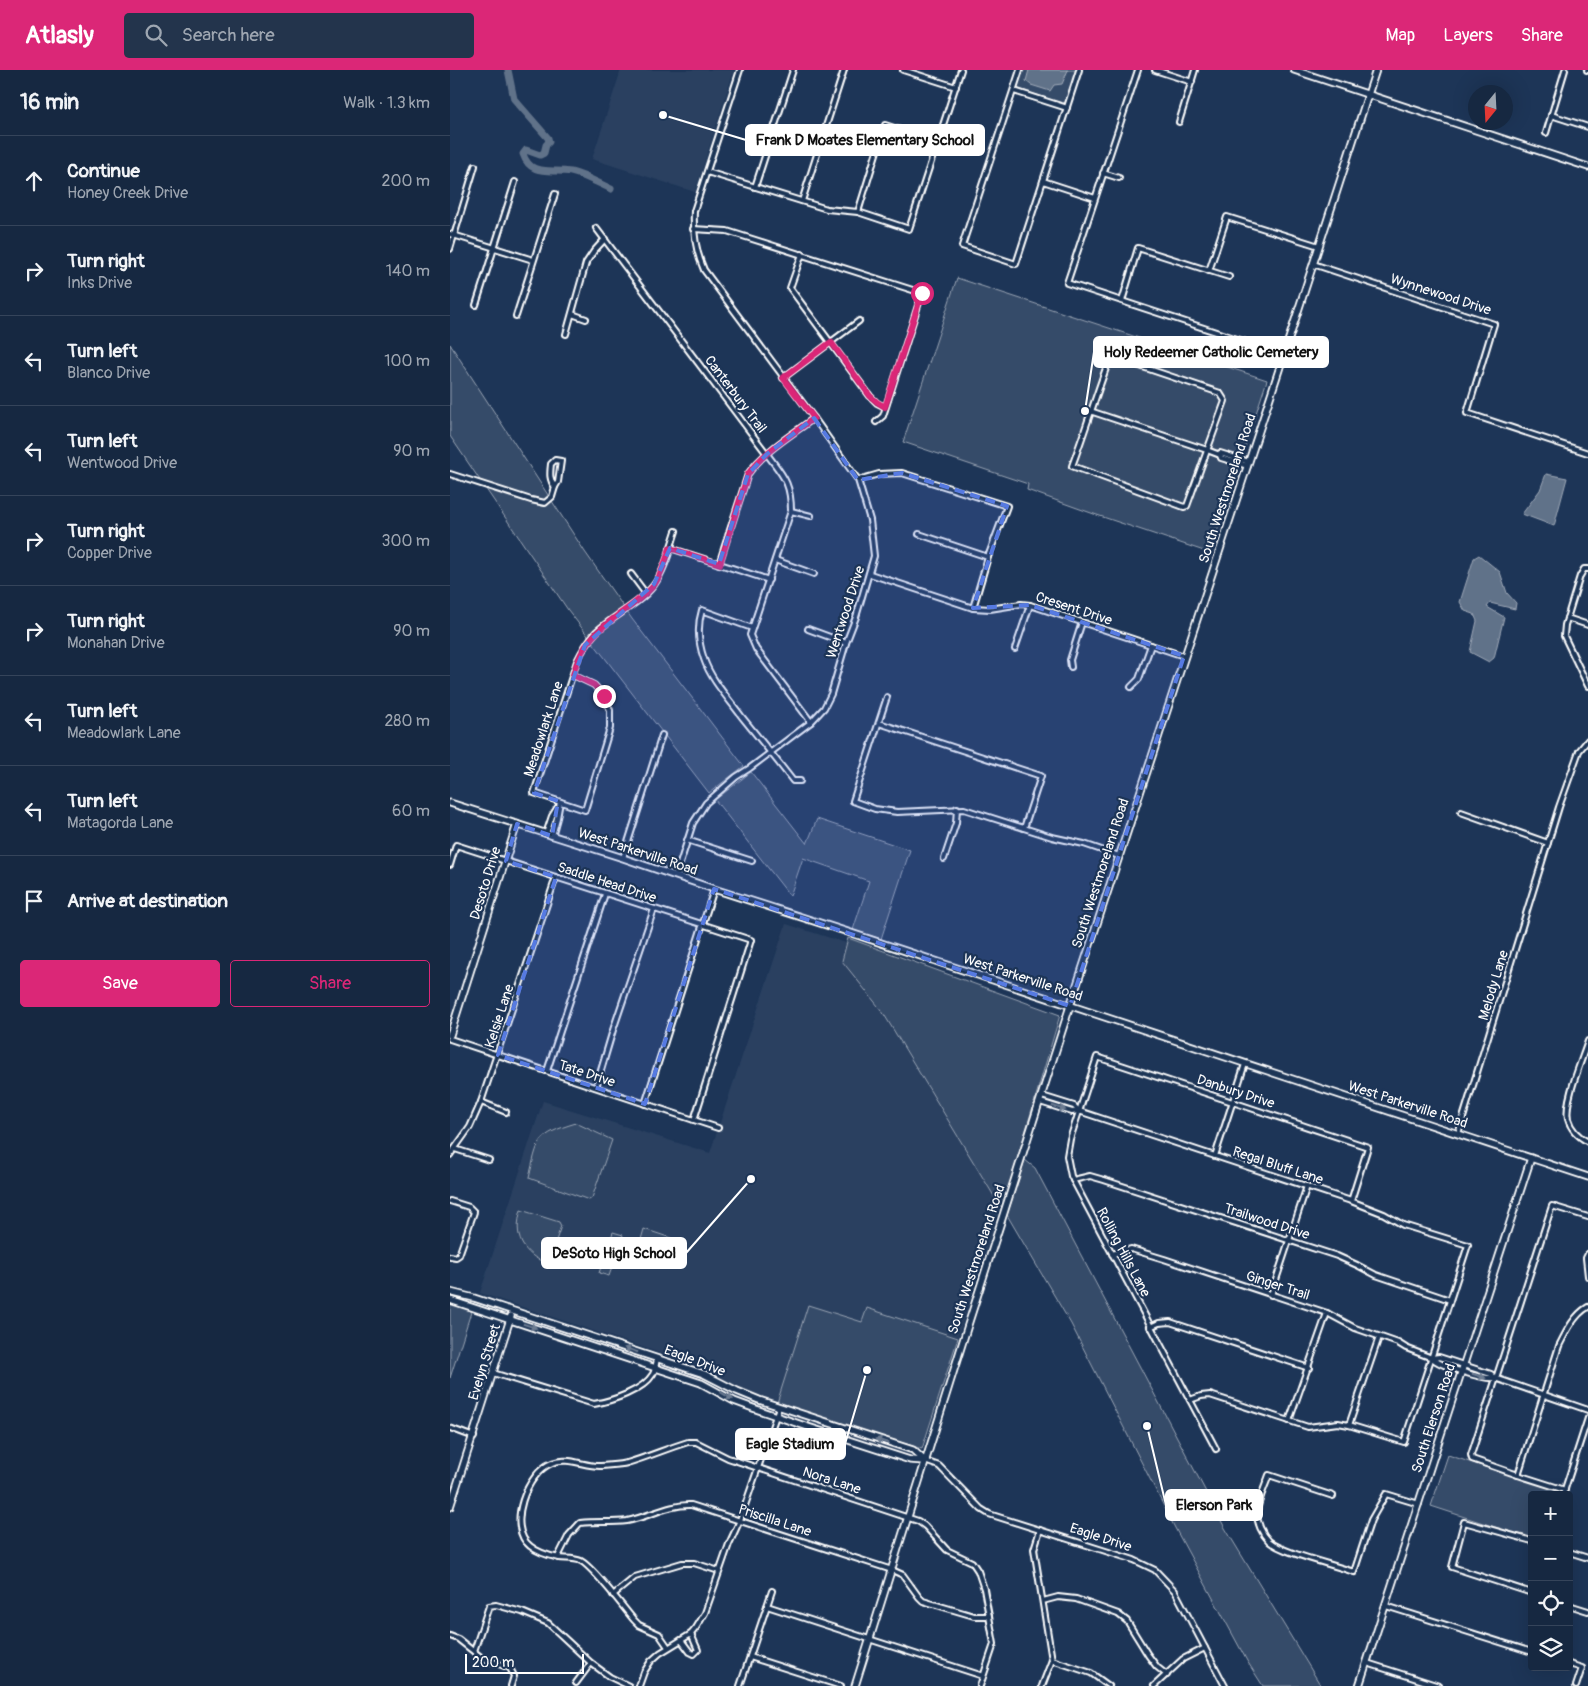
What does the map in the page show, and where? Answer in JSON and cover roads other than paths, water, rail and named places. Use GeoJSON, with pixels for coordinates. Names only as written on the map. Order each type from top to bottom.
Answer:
{"type":"FeatureCollection","features":[{"type":"Feature","properties":{"kind":"street","name":"Wentwood Drive"},"geometry":{"type":"LineString","coordinates":[[676,876],[693,823],[706,803],[734,779],[811,722],[824,708],[831,694],[870,574],[874,556],[870,520],[858,480],[704,270],[698,256],[693,229],[694,211],[740,70]]}},
{"type":"Feature","properties":{"kind":"street"},"geometry":{"type":"LineString","coordinates":[[755,187],[793,70]]}},
{"type":"Feature","properties":{"kind":"street"},"geometry":{"type":"LineString","coordinates":[[802,201],[844,70]]}},
{"type":"Feature","properties":{"kind":"street"},"geometry":{"type":"LineString","coordinates":[[903,70],[956,87]]}},
{"type":"Feature","properties":{"kind":"street"},"geometry":{"type":"LineString","coordinates":[[707,172],[827,209],[858,212],[909,229],[961,70]]}},
{"type":"Feature","properties":{"kind":"street"},"geometry":{"type":"LineString","coordinates":[[1020,70],[962,246],[1016,264],[1079,70]]}},
{"type":"Feature","properties":{"kind":"street"},"geometry":{"type":"LineString","coordinates":[[1138,70],[1067,283],[1283,354]]}},
{"type":"Feature","properties":{"kind":"street"},"geometry":{"type":"LineString","coordinates":[[1155,70],[1192,82]]}},
{"type":"Feature","properties":{"kind":"street"},"geometry":{"type":"LineString","coordinates":[[1179,122],[1195,70]]}},
{"type":"Feature","properties":{"kind":"street"},"geometry":{"type":"LineString","coordinates":[[1294,70],[1588,167]]}},
{"type":"Feature","properties":{"kind":"street","name":"South Westmoreland Road"},"geometry":{"type":"LineString","coordinates":[[855,1686],[1070,1006],[1376,70]]}},
{"type":"Feature","properties":{"kind":"street"},"geometry":{"type":"LineString","coordinates":[[1546,133],[1564,70]]}},
{"type":"Feature","properties":{"kind":"street"},"geometry":{"type":"LineString","coordinates":[[1350,88],[1364,87],[1373,79]]}},
{"type":"Feature","properties":{"kind":"street"},"geometry":{"type":"LineString","coordinates":[[1014,91],[1066,108]]}},
{"type":"Feature","properties":{"kind":"street"},"geometry":{"type":"LineString","coordinates":[[1551,115],[1588,127]]}},
{"type":"Feature","properties":{"kind":"street"},"geometry":{"type":"LineString","coordinates":[[858,212],[885,125],[938,142]]}},
{"type":"Feature","properties":{"kind":"street"},"geometry":{"type":"LineString","coordinates":[[450,249],[452,234],[475,166]]}},
{"type":"Feature","properties":{"kind":"street"},"geometry":{"type":"LineString","coordinates":[[1103,173],[1118,178]]}},
{"type":"Feature","properties":{"kind":"street"},"geometry":{"type":"LineString","coordinates":[[1043,181],[1095,198]]}},
{"type":"Feature","properties":{"kind":"street"},"geometry":{"type":"LineString","coordinates":[[476,305],[515,182]]}},
{"type":"Feature","properties":{"kind":"street"},"geometry":{"type":"LineString","coordinates":[[516,316],[555,194]]}},
{"type":"Feature","properties":{"kind":"street"},"geometry":{"type":"LineString","coordinates":[[1209,271],[1227,217],[1319,246]]}},
{"type":"Feature","properties":{"kind":"street","name":"Canterbury Trail"},"geometry":{"type":"LineString","coordinates":[[596,228],[767,454],[789,486],[791,510],[752,628]]}},
{"type":"Feature","properties":{"kind":"street"},"geometry":{"type":"LineString","coordinates":[[693,229],[726,231],[922,293],[882,416],[876,422]]}},
{"type":"Feature","properties":{"kind":"street"},"geometry":{"type":"LineString","coordinates":[[452,234],[533,260]]}},
{"type":"Feature","properties":{"kind":"street"},"geometry":{"type":"LineString","coordinates":[[566,334],[586,263],[605,238]]}},
{"type":"Feature","properties":{"kind":"street"},"geometry":{"type":"LineString","coordinates":[[1122,301],[1138,248],[1229,277]]}},
{"type":"Feature","properties":{"kind":"street"},"geometry":{"type":"LineString","coordinates":[[802,254],[790,288],[870,396],[885,407]]}},
{"type":"Feature","properties":{"kind":"street","name":"Wynnewood Drive"},"geometry":{"type":"LineString","coordinates":[[1313,264],[1494,324],[1467,413],[1588,453]]}},
{"type":"Feature","properties":{"kind":"street"},"geometry":{"type":"LineString","coordinates":[[572,314],[586,319]]}},
{"type":"Feature","properties":{"kind":"street"},"geometry":{"type":"LineString","coordinates":[[783,378],[860,321]]}},
{"type":"Feature","properties":{"kind":"street"},"geometry":{"type":"LineString","coordinates":[[1112,357],[1220,393],[1225,401],[1187,506],[1184,507],[1072,466],[1088,424],[1090,411],[1109,360],[1112,357]]}},
{"type":"Feature","properties":{"kind":"street"},"geometry":{"type":"LineString","coordinates":[[1090,411],[1207,450],[1220,455],[1220,458],[1248,464]]}},
{"type":"Feature","properties":{"kind":"street"},"geometry":{"type":"LineString","coordinates":[[720,564],[748,474],[754,464],[814,418]]}},
{"type":"Feature","properties":{"kind":"street"},"geometry":{"type":"LineString","coordinates":[[450,474],[545,503],[552,497],[558,482],[560,461],[555,460],[551,464],[550,475],[551,482],[555,487]]}},
{"type":"Feature","properties":{"kind":"street"},"geometry":{"type":"LineString","coordinates":[[858,480],[879,474],[902,473],[1007,506],[988,557],[973,608]]}},
{"type":"Feature","properties":{"kind":"street"},"geometry":{"type":"LineString","coordinates":[[791,510],[811,516]]}},
{"type":"Feature","properties":{"kind":"street","name":"Meadowlark Lane"},"geometry":{"type":"LineString","coordinates":[[560,802],[534,793],[577,661],[585,646],[597,632],[646,594],[654,584],[662,571],[676,531]]}},
{"type":"Feature","properties":{"kind":"street"},"geometry":{"type":"LineString","coordinates":[[919,534],[988,557]]}},
{"type":"Feature","properties":{"kind":"street"},"geometry":{"type":"LineString","coordinates":[[670,548],[768,580]]}},
{"type":"Feature","properties":{"kind":"street"},"geometry":{"type":"LineString","coordinates":[[775,560],[814,574]]}},
{"type":"Feature","properties":{"kind":"street"},"geometry":{"type":"LineString","coordinates":[[1586,569],[1580,576],[1567,618],[1564,636],[1588,686]]}},
{"type":"Feature","properties":{"kind":"street"},"geometry":{"type":"LineString","coordinates":[[632,574],[646,594]]}},
{"type":"Feature","properties":{"kind":"street","name":"Cresent Drive"},"geometry":{"type":"LineString","coordinates":[[870,574],[973,608],[990,609],[1030,604],[1184,656]]}},
{"type":"Feature","properties":{"kind":"street"},"geometry":{"type":"LineString","coordinates":[[1015,649],[1030,604]]}},
{"type":"Feature","properties":{"kind":"street"},"geometry":{"type":"LineString","coordinates":[[800,781],[793,781],[711,674],[704,659],[698,632],[702,610],[752,628],[750,635],[756,649],[811,722]]}},
{"type":"Feature","properties":{"kind":"street"},"geometry":{"type":"LineString","coordinates":[[1567,618],[1588,625]]}},
{"type":"Feature","properties":{"kind":"street"},"geometry":{"type":"LineString","coordinates":[[1071,667],[1070,660],[1082,622]]}},
{"type":"Feature","properties":{"kind":"street"},"geometry":{"type":"LineString","coordinates":[[808,629],[846,643]]}},
{"type":"Feature","properties":{"kind":"street"},"geometry":{"type":"LineString","coordinates":[[1131,687],[1139,679],[1151,645]]}},
{"type":"Feature","properties":{"kind":"street"},"geometry":{"type":"LineString","coordinates":[[549,835],[552,816],[560,802],[585,810],[610,728],[610,710],[604,696],[594,685],[573,675]]}},
{"type":"Feature","properties":{"kind":"street"},"geometry":{"type":"LineString","coordinates":[[887,698],[853,801],[897,812],[957,808],[972,810],[1024,828],[1119,856]]}},
{"type":"Feature","properties":{"kind":"street"},"geometry":{"type":"LineString","coordinates":[[879,723],[1041,776],[1024,828]]}},
{"type":"Feature","properties":{"kind":"street"},"geometry":{"type":"LineString","coordinates":[[624,858],[662,735]]}},
{"type":"Feature","properties":{"kind":"street","name":"Melody Lane"},"geometry":{"type":"LineString","coordinates":[[1458,1134],[1576,758],[1582,746],[1588,740]]}},
{"type":"Feature","properties":{"kind":"street","name":"West Parkerville Road"},"geometry":{"type":"LineString","coordinates":[[450,803],[624,858],[1588,1177]]}},
{"type":"Feature","properties":{"kind":"street"},"geometry":{"type":"LineString","coordinates":[[944,859],[956,823],[957,808]]}},
{"type":"Feature","properties":{"kind":"street"},"geometry":{"type":"LineString","coordinates":[[1461,812],[1548,843]]}},
{"type":"Feature","properties":{"kind":"street","name":"Desoto Drive"},"geometry":{"type":"LineString","coordinates":[[450,1035],[517,824]]}},
{"type":"Feature","properties":{"kind":"street"},"geometry":{"type":"LineString","coordinates":[[688,840],[752,861]]}},
{"type":"Feature","properties":{"kind":"street","name":"Saddle Head Drive"},"geometry":{"type":"LineString","coordinates":[[450,865],[456,846],[506,860],[605,894],[751,940],[694,1120]]}},
{"type":"Feature","properties":{"kind":"street","name":"Kelsie Lane"},"geometry":{"type":"LineString","coordinates":[[450,1155],[470,1127],[481,1102],[556,877]]}},
{"type":"Feature","properties":{"kind":"street"},"geometry":{"type":"LineString","coordinates":[[645,1104],[714,889]]}},
{"type":"Feature","properties":{"kind":"street"},"geometry":{"type":"LineString","coordinates":[[547,1071],[605,894]]}},
{"type":"Feature","properties":{"kind":"street"},"geometry":{"type":"LineString","coordinates":[[596,1088],[613,1030],[654,909]]}},
{"type":"Feature","properties":{"kind":"street","name":"Tate Drive"},"geometry":{"type":"LineString","coordinates":[[450,1039],[718,1128]]}},
{"type":"Feature","properties":{"kind":"street"},"geometry":{"type":"LineString","coordinates":[[1588,1041],[1568,1101],[1568,1119],[1574,1132],[1588,1142]]}},
{"type":"Feature","properties":{"kind":"street","name":"Danbury Drive"},"geometry":{"type":"LineString","coordinates":[[1097,1056],[1368,1147],[1351,1201]]}},
{"type":"Feature","properties":{"kind":"street","name":"Rolling Hills Lane"},"geometry":{"type":"LineString","coordinates":[[1097,1056],[1066,1156],[1070,1176],[1216,1448]]}},
{"type":"Feature","properties":{"kind":"street"},"geometry":{"type":"LineString","coordinates":[[1215,1156],[1245,1064]]}},
{"type":"Feature","properties":{"kind":"street","name":"Regal Bluff Lane"},"geometry":{"type":"LineString","coordinates":[[1041,1099],[1072,1112],[1079,1111],[1351,1201],[1384,1214],[1404,1225],[1468,1245],[1450,1300]]}},
{"type":"Feature","properties":{"kind":"street"},"geometry":{"type":"LineString","coordinates":[[481,1102],[506,1112]]}},
{"type":"Feature","properties":{"kind":"street"},"geometry":{"type":"LineString","coordinates":[[455,1149],[489,1160]]}},
{"type":"Feature","properties":{"kind":"street","name":"South Elerson Road"},"geometry":{"type":"LineString","coordinates":[[1359,1686],[1530,1158]]}},
{"type":"Feature","properties":{"kind":"street","name":"Trailwood Drive"},"geometry":{"type":"LineString","coordinates":[[1073,1180],[1090,1176],[1104,1180],[1337,1256],[1397,1283],[1450,1300]]}},
{"type":"Feature","properties":{"kind":"street"},"geometry":{"type":"LineString","coordinates":[[1271,1295],[1307,1186]]}},
{"type":"Feature","properties":{"kind":"street"},"geometry":{"type":"LineString","coordinates":[[450,1201],[469,1207],[474,1212],[459,1255],[456,1257],[450,1256]]}},
{"type":"Feature","properties":{"kind":"street"},"geometry":{"type":"LineString","coordinates":[[1561,1491],[1472,1458],[1471,1455],[1552,1206],[1588,1217]]}},
{"type":"Feature","properties":{"kind":"street","name":"Ginger Trail"},"geometry":{"type":"LineString","coordinates":[[1112,1254],[1131,1250],[1327,1313],[1355,1328],[1398,1343],[1432,1358],[1436,1363],[1462,1368],[1489,1379],[1495,1378],[1588,1410]]}},
{"type":"Feature","properties":{"kind":"street"},"geometry":{"type":"LineString","coordinates":[[1588,1254],[1586,1258],[1588,1276]]}},
{"type":"Feature","properties":{"kind":"street","name":"Eagle Drive"},"geometry":{"type":"LineString","coordinates":[[450,1292],[471,1297],[704,1374],[737,1391],[779,1407],[913,1450],[925,1461]]}},
{"type":"Feature","properties":{"kind":"street"},"geometry":{"type":"LineString","coordinates":[[468,1306],[471,1297]]}},
{"type":"Feature","properties":{"kind":"street","name":"Eagle Drive"},"geometry":{"type":"LineString","coordinates":[[450,1300],[701,1382],[734,1401],[776,1416],[910,1460],[925,1461],[939,1466],[981,1509],[989,1514],[1134,1560],[1155,1570],[1175,1591],[1225,1686]]}},
{"type":"Feature","properties":{"kind":"street"},"geometry":{"type":"LineString","coordinates":[[1190,1400],[1210,1395],[1308,1427],[1338,1423],[1404,1442],[1450,1300]]}},
{"type":"Feature","properties":{"kind":"street"},"geometry":{"type":"LineString","coordinates":[[1518,1475],[1559,1346],[1565,1333],[1581,1312],[1588,1308]]}},
{"type":"Feature","properties":{"kind":"street","name":"Evelyn Street"},"geometry":{"type":"LineString","coordinates":[[450,1507],[513,1311]]}},
{"type":"Feature","properties":{"kind":"street"},"geometry":{"type":"LineString","coordinates":[[1289,1421],[1327,1313]]}},
{"type":"Feature","properties":{"kind":"street"},"geometry":{"type":"LineString","coordinates":[[1150,1326],[1170,1322],[1309,1368]]}},
{"type":"Feature","properties":{"kind":"street"},"geometry":{"type":"LineString","coordinates":[[579,1342],[582,1334]]}},
{"type":"Feature","properties":{"kind":"street"},"geometry":{"type":"LineString","coordinates":[[1349,1425],[1379,1337]]}},
{"type":"Feature","properties":{"kind":"street"},"geometry":{"type":"LineString","coordinates":[[493,1374],[594,1404],[610,1401],[632,1392],[652,1375],[657,1359]]}},
{"type":"Feature","properties":{"kind":"street"},"geometry":{"type":"LineString","coordinates":[[639,1686],[644,1672],[651,1661],[660,1652],[690,1634],[705,1613],[728,1544],[740,1520],[779,1407]]}},
{"type":"Feature","properties":{"kind":"street"},"geometry":{"type":"LineString","coordinates":[[1564,1491],[1588,1418]]}},
{"type":"Feature","properties":{"kind":"street"},"geometry":{"type":"LineString","coordinates":[[450,1428],[474,1437]]}},
{"type":"Feature","properties":{"kind":"street","name":"Nora Lane"},"geometry":{"type":"LineString","coordinates":[[558,1558],[530,1546],[520,1534],[520,1515],[527,1491],[534,1477],[542,1468],[552,1462],[569,1461],[598,1466],[626,1463],[688,1442],[696,1442],[728,1458],[909,1517],[921,1523],[947,1550],[972,1562],[976,1566],[984,1588],[994,1644],[980,1686]]}},
{"type":"Feature","properties":{"kind":"street"},"geometry":{"type":"LineString","coordinates":[[1333,1496],[1268,1475],[1258,1507],[1258,1520],[1262,1531],[1269,1541],[1281,1548],[1354,1572],[1371,1520],[1386,1494],[1419,1504]]}},
{"type":"Feature","properties":{"kind":"street","name":"Priscilla Lane"},"geometry":{"type":"LineString","coordinates":[[558,1558],[569,1535],[580,1523],[626,1521],[646,1517],[681,1504],[691,1504],[892,1570],[902,1575],[923,1600],[974,1616],[989,1616]]}},
{"type":"Feature","properties":{"kind":"street"},"geometry":{"type":"LineString","coordinates":[[1528,1540],[1464,1522],[1452,1567],[1528,1592]]}},
{"type":"Feature","properties":{"kind":"street"},"geometry":{"type":"LineString","coordinates":[[1040,1530],[1034,1549],[1052,1660],[1042,1686]]}},
{"type":"Feature","properties":{"kind":"street"},"geometry":{"type":"LineString","coordinates":[[1573,1553],[1588,1558]]}},
{"type":"Feature","properties":{"kind":"street"},"geometry":{"type":"LineString","coordinates":[[558,1558],[573,1559],[587,1565],[634,1620],[659,1634],[668,1648]]}},
{"type":"Feature","properties":{"kind":"street"},"geometry":{"type":"LineString","coordinates":[[613,1595],[635,1577],[682,1563],[694,1563],[719,1571]]}},
{"type":"Feature","properties":{"kind":"street"},"geometry":{"type":"LineString","coordinates":[[740,1686],[772,1591]]}},
{"type":"Feature","properties":{"kind":"street"},"geometry":{"type":"LineString","coordinates":[[1043,1601],[1058,1598],[1076,1599],[1118,1614],[1127,1621],[1157,1667],[1167,1675]]}},
{"type":"Feature","properties":{"kind":"street"},"geometry":{"type":"LineString","coordinates":[[474,1651],[489,1606],[492,1604],[522,1612],[548,1623],[591,1664],[610,1677],[629,1686]]}},
{"type":"Feature","properties":{"kind":"street"},"geometry":{"type":"LineString","coordinates":[[767,1606],[984,1676]]}},
{"type":"Feature","properties":{"kind":"street"},"geometry":{"type":"LineString","coordinates":[[1386,1606],[1528,1651]]}},
{"type":"Feature","properties":{"kind":"street"},"geometry":{"type":"LineString","coordinates":[[1573,1606],[1588,1611]]}},
{"type":"Feature","properties":{"kind":"street"},"geometry":{"type":"LineString","coordinates":[[681,1640],[690,1652],[696,1653],[698,1646],[690,1634]]}},
{"type":"Feature","properties":{"kind":"street"},"geometry":{"type":"LineString","coordinates":[[450,1636],[458,1639],[482,1658],[510,1668],[514,1676],[511,1686]]}},
{"type":"Feature","properties":{"kind":"street"},"geometry":{"type":"LineString","coordinates":[[1154,1686],[1183,1659],[1204,1648]]}},
{"type":"Feature","properties":{"kind":"street"},"geometry":{"type":"LineString","coordinates":[[750,1657],[841,1686]]}},
{"type":"Feature","properties":{"kind":"street"},"geometry":{"type":"LineString","coordinates":[[1052,1660],[1091,1673],[1109,1686]]}},
{"type":"Feature","properties":{"kind":"street"},"geometry":{"type":"LineString","coordinates":[[1367,1663],[1439,1686]]}},
{"type":"Feature","properties":{"kind":"street"},"geometry":{"type":"LineString","coordinates":[[576,1684],[591,1664]]}},
{"type":"Feature","properties":{"kind":"street"},"geometry":{"type":"LineString","coordinates":[[1573,1665],[1582,1668],[1576,1686]]}},
{"type":"Feature","properties":{"kind":"waterway"},"geometry":{"type":"LineString","coordinates":[[508,70],[514,99],[548,138],[549,142],[544,153],[540,155],[526,150],[523,154],[527,162],[537,169],[571,172],[611,189]]}},
{"type":"Feature","properties":{"kind":"place","name":"Frank D Moates Elementary School"},"geometry":{"type":"Point","coordinates":[663,115]}},
{"type":"Feature","properties":{"kind":"place","name":"Holy Redeemer Catholic Cemetery"},"geometry":{"type":"Point","coordinates":[1085,411]}},
{"type":"Feature","properties":{"kind":"place","name":"DeSoto High School"},"geometry":{"type":"Point","coordinates":[751,1179]}},
{"type":"Feature","properties":{"kind":"place","name":"Eagle Stadium"},"geometry":{"type":"Point","coordinates":[867,1370]}},
{"type":"Feature","properties":{"kind":"place","name":"Elerson Park"},"geometry":{"type":"Point","coordinates":[1147,1426]}}]}
